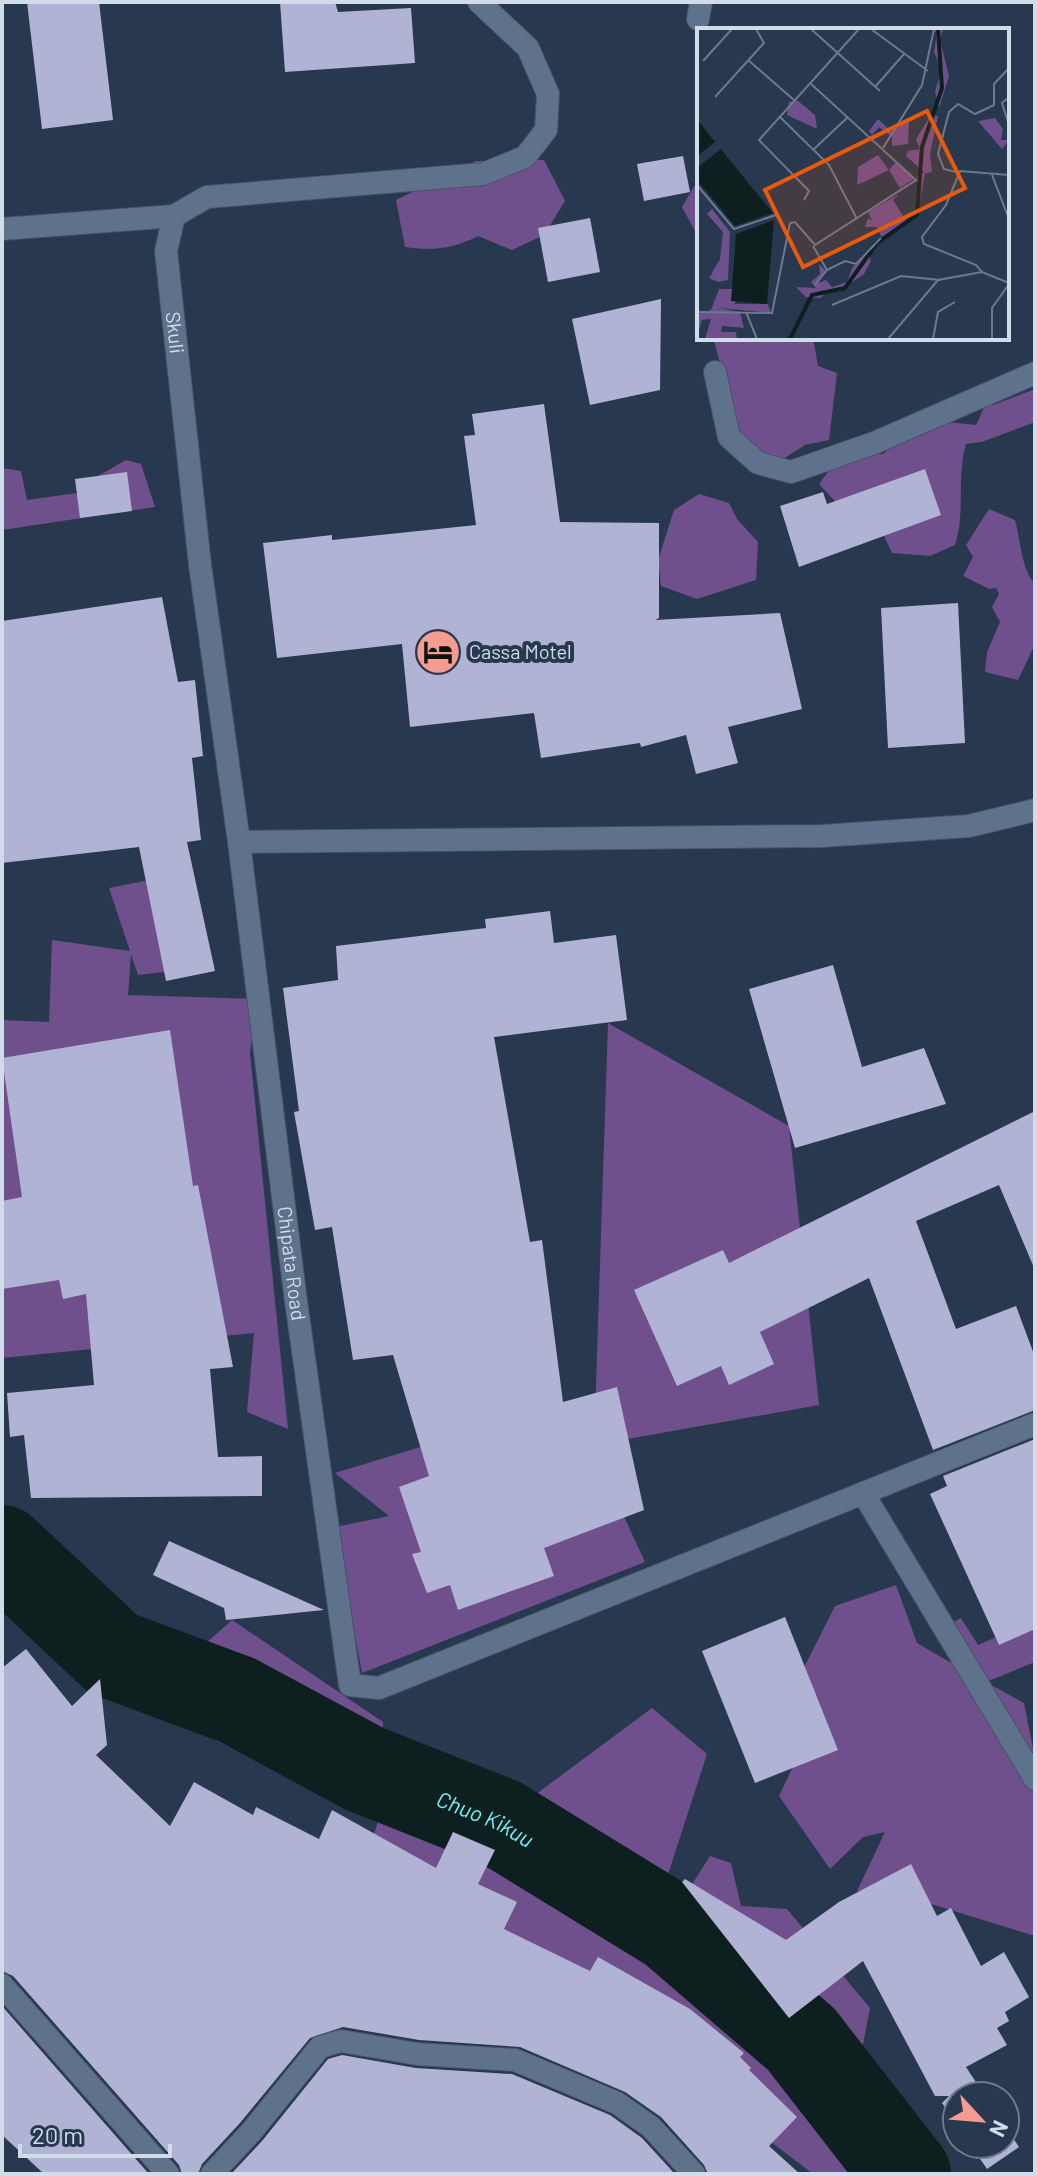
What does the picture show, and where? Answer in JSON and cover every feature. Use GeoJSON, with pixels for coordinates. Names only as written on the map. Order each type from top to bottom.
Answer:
{"type":"FeatureCollection","features":[{"type":"Feature","properties":{"kind":"street"},"geometry":{"type":"LineString","coordinates":[[2,229],[174,216],[207,197],[483,174],[525,157],[546,130],[548,94],[528,48],[479,2]]}},
{"type":"Feature","properties":{"kind":"street","name":"Skuli"},"geometry":{"type":"LineString","coordinates":[[174,216],[166,251],[180,387],[203,593],[239,842]]}},
{"type":"Feature","properties":{"kind":"street"},"geometry":{"type":"LineString","coordinates":[[715,372],[729,437],[758,463],[791,472],[874,443],[1035,373]]}},
{"type":"Feature","properties":{"kind":"street"},"geometry":{"type":"LineString","coordinates":[[239,842],[822,836],[969,826],[1035,810]]}},
{"type":"Feature","properties":{"kind":"street","name":"Chipata Road"},"geometry":{"type":"LineString","coordinates":[[239,842],[269,1103],[350,1685],[379,1688],[863,1493]]}},
{"type":"Feature","properties":{"kind":"street"},"geometry":{"type":"LineString","coordinates":[[1035,1424],[863,1493],[1035,1779]]}},
{"type":"Feature","properties":{"kind":"street"},"geometry":{"type":"LineString","coordinates":[[2,1985],[168,2174]]}},
{"type":"Feature","properties":{"kind":"street"},"geometry":{"type":"LineString","coordinates":[[212,2174],[251,2132],[320,2047],[341,2041],[417,2054],[515,2060],[617,2103],[651,2127],[694,2174]]}},
{"type":"Feature","properties":{"kind":"shaded area"},"geometry":{"type":"Polygon","coordinates":[[[544,160],[565,201],[544,235],[512,250],[478,236],[443,248],[405,247],[396,200],[476,161],[544,160]]]}},
{"type":"Feature","properties":{"kind":"shaded area"},"geometry":{"type":"Polygon","coordinates":[[[697,181],[697,235],[682,207],[697,181]]]}},
{"type":"Feature","properties":{"kind":"shaded area"},"geometry":{"type":"Polygon","coordinates":[[[714,340],[813,340],[818,366],[837,373],[829,440],[805,445],[772,466],[745,450],[714,340]]]}},
{"type":"Feature","properties":{"kind":"shaded area"},"geometry":{"type":"Polygon","coordinates":[[[1035,389],[1035,422],[982,442],[966,444],[955,545],[930,556],[892,553],[875,516],[843,510],[819,484],[836,461],[865,453],[883,454],[899,441],[948,422],[976,425],[986,403],[993,405],[1035,389]]]}},
{"type":"Feature","properties":{"kind":"shaded area"},"geometry":{"type":"Polygon","coordinates":[[[126,460],[141,464],[155,507],[2,530],[2,468],[21,471],[27,500],[77,493],[126,460]]]}},
{"type":"Feature","properties":{"kind":"shaded area"},"geometry":{"type":"Polygon","coordinates":[[[699,494],[729,503],[737,519],[758,542],[756,580],[697,599],[661,586],[658,560],[674,510],[699,494]]]}},
{"type":"Feature","properties":{"kind":"shaded area"},"geometry":{"type":"Polygon","coordinates":[[[989,509],[1015,520],[1024,563],[1035,583],[1035,644],[1018,680],[985,672],[987,652],[1000,622],[992,607],[999,594],[996,588],[989,589],[963,576],[973,557],[966,545],[989,509]]]}},
{"type":"Feature","properties":{"kind":"shaded area"},"geometry":{"type":"Polygon","coordinates":[[[164,877],[191,969],[138,975],[131,955],[128,995],[257,999],[250,1053],[288,1429],[247,1412],[254,1333],[2,1358],[2,1020],[49,1022],[52,940],[130,951],[109,888],[164,877]]]}},
{"type":"Feature","properties":{"kind":"shaded area"},"geometry":{"type":"Polygon","coordinates":[[[608,1023],[789,1126],[819,1405],[594,1445],[608,1023]]]}},
{"type":"Feature","properties":{"kind":"shaded area"},"geometry":{"type":"Polygon","coordinates":[[[549,1408],[594,1452],[645,1562],[362,1673],[335,1527],[389,1516],[335,1473],[549,1408]]]}},
{"type":"Feature","properties":{"kind":"shaded area"},"geometry":{"type":"Polygon","coordinates":[[[43,1575],[205,1644],[232,1620],[383,1722],[380,1816],[382,1812],[424,1821],[422,1803],[524,1803],[652,1708],[707,1754],[660,1899],[673,1914],[710,1856],[731,1863],[741,1906],[787,1909],[870,2008],[856,2081],[947,2174],[813,2174],[552,1974],[349,1907],[379,1819],[176,1721],[162,1682],[77,1653],[43,1575]]]}},
{"type":"Feature","properties":{"kind":"shaded area"},"geometry":{"type":"Polygon","coordinates":[[[896,1585],[917,1643],[960,1668],[935,1632],[961,1618],[978,1645],[1035,1620],[1035,1662],[986,1682],[1024,1703],[1035,1759],[1035,1936],[902,1895],[857,1891],[885,1832],[863,1837],[830,1869],[779,1796],[807,1737],[783,1709],[835,1606],[896,1585]]]}},
{"type":"Feature","properties":{"kind":"building"},"geometry":{"type":"Polygon","coordinates":[[[27,2],[99,2],[113,120],[42,129],[27,2]]]}},
{"type":"Feature","properties":{"kind":"building"},"geometry":{"type":"Polygon","coordinates":[[[280,2],[335,2],[338,12],[411,8],[415,63],[285,72],[280,2]]]}},
{"type":"Feature","properties":{"kind":"building"},"geometry":{"type":"Polygon","coordinates":[[[683,156],[690,192],[644,201],[637,164],[683,156]]]}},
{"type":"Feature","properties":{"kind":"building"},"geometry":{"type":"Polygon","coordinates":[[[590,218],[600,272],[548,282],[538,228],[590,218]]]}},
{"type":"Feature","properties":{"kind":"building"},"geometry":{"type":"Polygon","coordinates":[[[661,299],[660,390],[590,405],[572,319],[661,299]]]}},
{"type":"Feature","properties":{"kind":"building"},"geometry":{"type":"Polygon","coordinates":[[[544,404],[560,522],[659,523],[659,618],[655,620],[780,613],[802,709],[728,727],[738,763],[696,774],[686,735],[641,747],[640,743],[541,758],[534,713],[410,727],[402,644],[277,658],[263,543],[332,535],[332,540],[476,525],[464,436],[475,435],[472,414],[544,404]]]}},
{"type":"Feature","properties":{"kind":"building"},"geometry":{"type":"Polygon","coordinates":[[[925,469],[941,515],[799,567],[780,506],[823,492],[827,504],[925,469]]]}},
{"type":"Feature","properties":{"kind":"building"},"geometry":{"type":"Polygon","coordinates":[[[127,472],[132,511],[80,518],[75,479],[127,472]]]}},
{"type":"Feature","properties":{"kind":"building"},"geometry":{"type":"Polygon","coordinates":[[[162,597],[178,682],[195,680],[203,756],[192,758],[201,840],[187,842],[215,971],[166,981],[139,847],[2,863],[2,621],[162,597]]]}},
{"type":"Feature","properties":{"kind":"building"},"geometry":{"type":"Polygon","coordinates":[[[958,603],[965,743],[888,748],[881,608],[958,603]]]}},
{"type":"Feature","properties":{"kind":"building"},"geometry":{"type":"Polygon","coordinates":[[[550,911],[554,943],[616,935],[627,1020],[494,1037],[530,1242],[542,1240],[563,1402],[617,1387],[644,1510],[544,1548],[554,1576],[458,1610],[450,1585],[427,1593],[412,1554],[421,1552],[399,1487],[429,1476],[393,1355],[353,1360],[332,1227],[315,1230],[294,1112],[299,1111],[283,988],[338,980],[336,946],[486,928],[485,919],[550,911]]]}},
{"type":"Feature","properties":{"kind":"building"},"geometry":{"type":"Polygon","coordinates":[[[833,965],[862,1067],[924,1048],[946,1104],[795,1148],[749,989],[833,965]]]}},
{"type":"Feature","properties":{"kind":"building"},"geometry":{"type":"Polygon","coordinates":[[[170,1030],[193,1186],[198,1185],[233,1367],[210,1369],[218,1457],[262,1456],[262,1496],[31,1498],[24,1435],[10,1437],[7,1393],[94,1385],[86,1294],[63,1299],[59,1280],[2,1289],[2,1201],[22,1197],[2,1058],[170,1030]]]}},
{"type":"Feature","properties":{"kind":"building"},"geometry":{"type":"Polygon","coordinates":[[[1035,1111],[1035,1270],[999,1185],[916,1221],[956,1329],[1016,1306],[1035,1357],[1035,1410],[933,1450],[869,1278],[760,1332],[774,1364],[729,1385],[721,1366],[677,1386],[634,1290],[723,1250],[729,1263],[1035,1111]]]}},
{"type":"Feature","properties":{"kind":"building"},"geometry":{"type":"Polygon","coordinates":[[[1035,1439],[1035,1629],[999,1645],[930,1494],[947,1486],[943,1476],[1035,1439]]]}},
{"type":"Feature","properties":{"kind":"building"},"geometry":{"type":"Polygon","coordinates":[[[169,1541],[324,1610],[226,1620],[224,1608],[153,1575],[169,1541]]]}},
{"type":"Feature","properties":{"kind":"building"},"geometry":{"type":"Polygon","coordinates":[[[785,1617],[838,1750],[755,1783],[702,1651],[785,1617]]]}},
{"type":"Feature","properties":{"kind":"building"},"geometry":{"type":"Polygon","coordinates":[[[26,1649],[72,1706],[100,1679],[107,1745],[96,1755],[170,1826],[194,1782],[253,1815],[256,1807],[319,1839],[332,1810],[436,1868],[453,1832],[495,1850],[478,1884],[517,1902],[504,1929],[590,1971],[598,1957],[690,2009],[744,2053],[740,2057],[751,2068],[749,2070],[797,2117],[769,2146],[800,2174],[708,2174],[704,2165],[661,2117],[625,2092],[520,2047],[419,2040],[343,2027],[310,2038],[202,2164],[198,2174],[182,2174],[179,2165],[13,1976],[2,1971],[2,1668],[26,1649]]]}},
{"type":"Feature","properties":{"kind":"building"},"geometry":{"type":"Polygon","coordinates":[[[911,1864],[937,1916],[951,1908],[981,1966],[1004,1952],[1029,1997],[1005,2012],[1009,2021],[997,2028],[1007,2045],[966,2067],[975,2080],[941,2080],[941,2096],[935,2096],[863,1961],[789,2018],[682,1882],[685,1879],[786,1940],[839,1902],[911,1864]]]}},
{"type":"Feature","properties":{"kind":"building"},"geometry":{"type":"Polygon","coordinates":[[[2,2006],[149,2174],[44,2174],[2,2135],[2,2006]]]}},
{"type":"Feature","properties":{"kind":"building"},"geometry":{"type":"Polygon","coordinates":[[[342,2055],[416,2068],[512,2074],[610,2115],[642,2138],[675,2174],[231,2174],[262,2141],[328,2059],[342,2055]]]}},
{"type":"Feature","properties":{"kind":"building"},"geometry":{"type":"Polygon","coordinates":[[[981,2160],[1000,2160],[987,2169],[981,2160]]]}},
{"type":"Feature","properties":{"kind":"waterway","name":"Chuo Kikuu"},"geometry":{"type":"LineString","coordinates":[[2,1550],[113,1654],[237,1700],[365,1769],[501,1823],[672,1928],[801,2039],[906,2174]]}},
{"type":"Feature","properties":{"kind":"place","name":"Cassa Motel"},"geometry":{"type":"Point","coordinates":[438,652]}}]}
